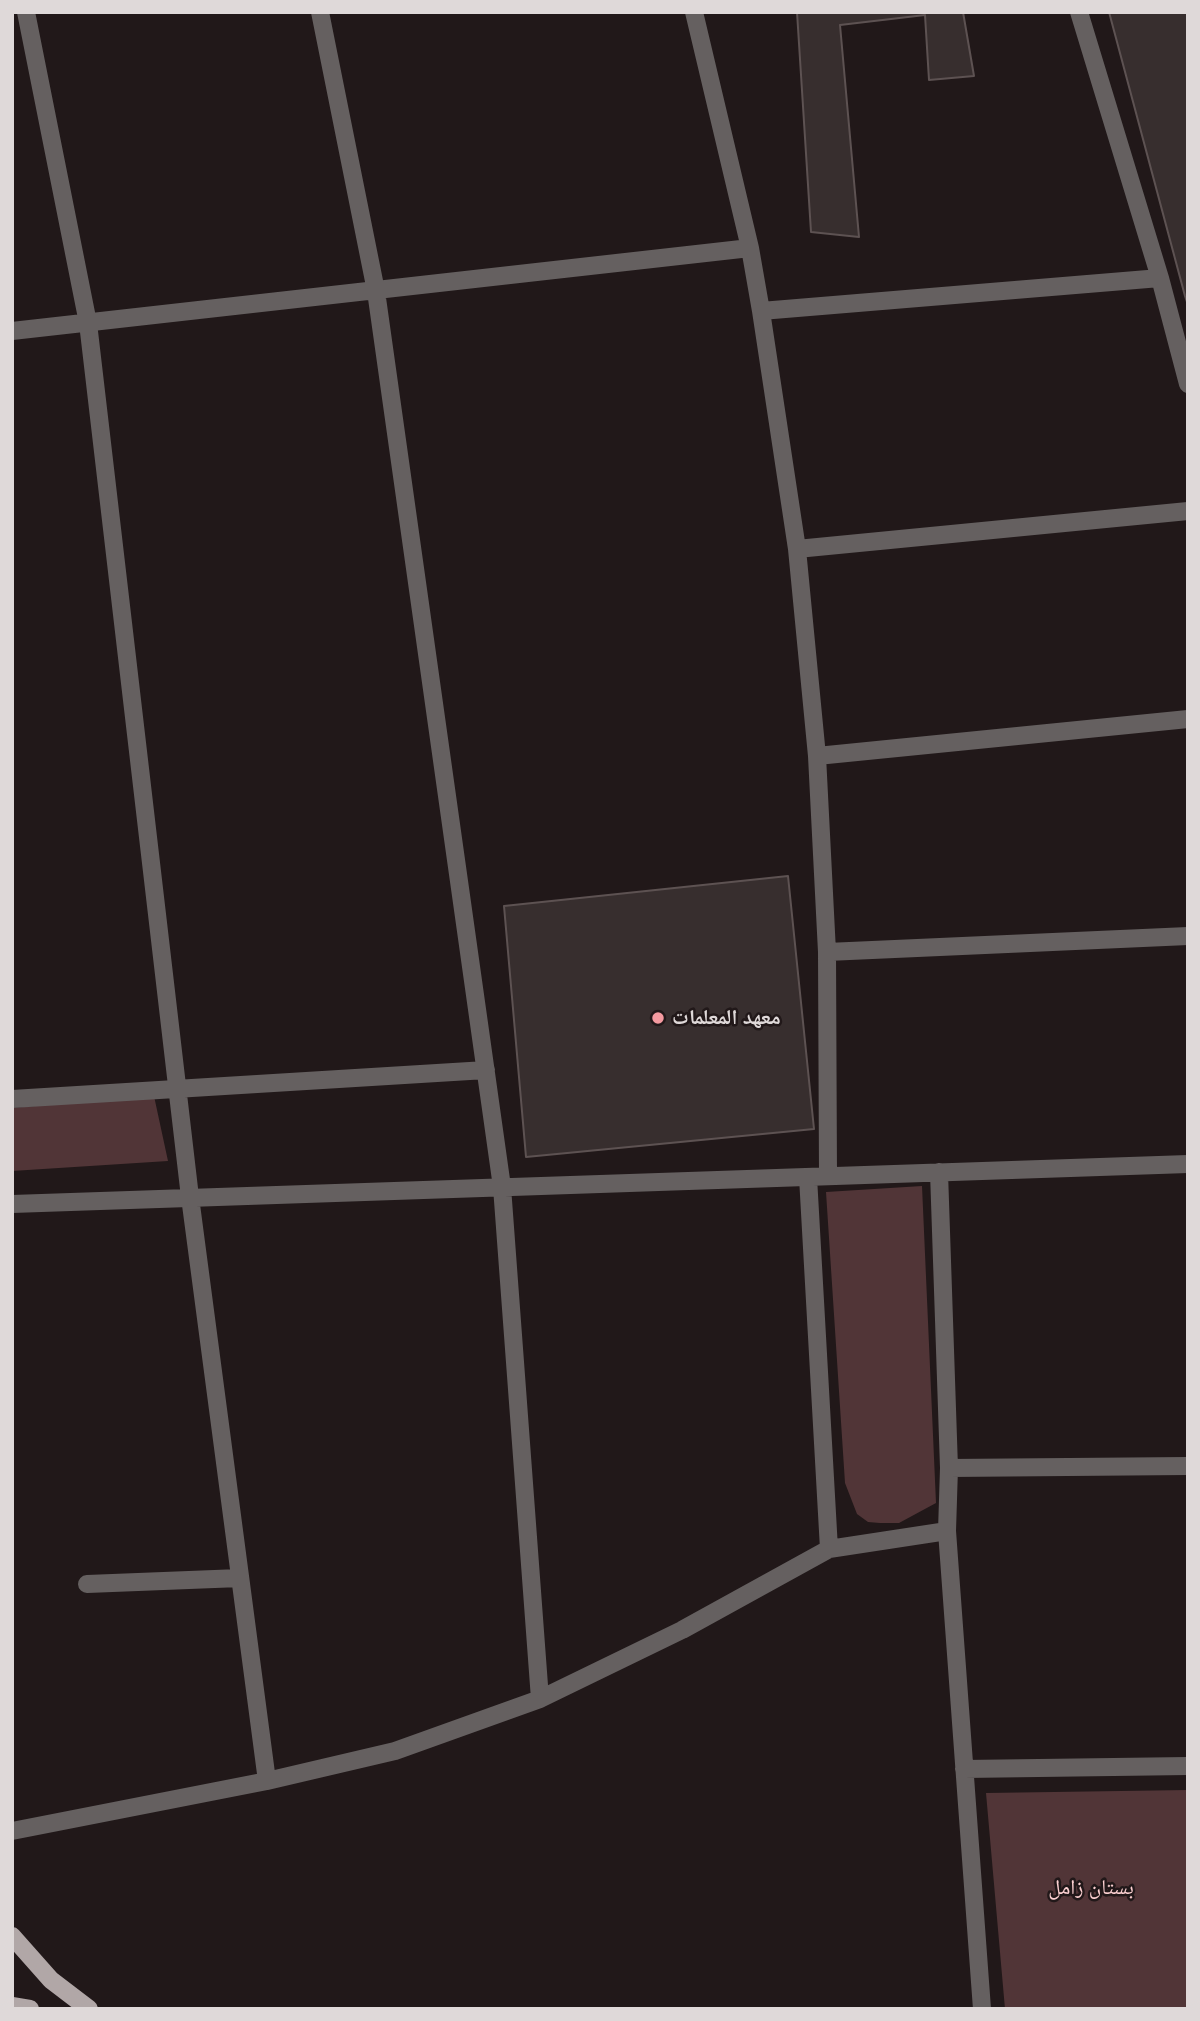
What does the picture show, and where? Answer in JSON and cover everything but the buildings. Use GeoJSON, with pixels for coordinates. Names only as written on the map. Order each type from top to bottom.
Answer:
{"type":"FeatureCollection","features":[{"type":"Feature","properties":{"kind":"main road"},"geometry":{"type":"LineString","coordinates":[[12,1936],[51,1980],[89,2009]]}},
{"type":"Feature","properties":{"kind":"main road"},"geometry":{"type":"LineString","coordinates":[[12,2006],[30,2009]]}},
{"type":"Feature","properties":{"kind":"street"},"geometry":{"type":"LineString","coordinates":[[26,12],[88,323],[176,1088],[267,1781]]}},
{"type":"Feature","properties":{"kind":"street"},"geometry":{"type":"LineString","coordinates":[[320,12],[376,291],[502,1187],[540,1699]]}},
{"type":"Feature","properties":{"kind":"street"},"geometry":{"type":"LineString","coordinates":[[694,12],[750,248],[797,549],[817,756],[827,952],[828,1176]]}},
{"type":"Feature","properties":{"kind":"street"},"geometry":{"type":"LineString","coordinates":[[1079,12],[1160,278],[1188,384]]}},
{"type":"Feature","properties":{"kind":"street"},"geometry":{"type":"LineString","coordinates":[[12,331],[750,248]]}},
{"type":"Feature","properties":{"kind":"street"},"geometry":{"type":"LineString","coordinates":[[761,312],[1160,278]]}},
{"type":"Feature","properties":{"kind":"street"},"geometry":{"type":"LineString","coordinates":[[797,549],[1188,511]]}},
{"type":"Feature","properties":{"kind":"street"},"geometry":{"type":"LineString","coordinates":[[817,756],[1188,719]]}},
{"type":"Feature","properties":{"kind":"street"},"geometry":{"type":"LineString","coordinates":[[827,952],[1188,936]]}},
{"type":"Feature","properties":{"kind":"street"},"geometry":{"type":"LineString","coordinates":[[12,1099],[486,1070]]}},
{"type":"Feature","properties":{"kind":"street"},"geometry":{"type":"LineString","coordinates":[[12,1204],[1188,1164]]}},
{"type":"Feature","properties":{"kind":"street"},"geometry":{"type":"LineString","coordinates":[[939,1172],[949,1468],[947,1531],[982,2009]]}},
{"type":"Feature","properties":{"kind":"street"},"geometry":{"type":"LineString","coordinates":[[807,1177],[828,1549]]}},
{"type":"Feature","properties":{"kind":"street"},"geometry":{"type":"LineString","coordinates":[[949,1468],[1188,1466]]}},
{"type":"Feature","properties":{"kind":"street"},"geometry":{"type":"LineString","coordinates":[[12,1831],[267,1781],[395,1751],[540,1699],[682,1630],[828,1549],[947,1531]]}},
{"type":"Feature","properties":{"kind":"street"},"geometry":{"type":"LineString","coordinates":[[87,1584],[240,1578]]}},
{"type":"Feature","properties":{"kind":"street"},"geometry":{"type":"LineString","coordinates":[[964,1769],[1188,1766]]}},
{"type":"Feature","properties":{"kind":"green space"},"geometry":{"type":"Polygon","coordinates":[[[154,1096],[168,1161],[12,1171],[12,1108],[154,1096]]]}},
{"type":"Feature","properties":{"kind":"green space"},"geometry":{"type":"Polygon","coordinates":[[[922,1186],[936,1503],[899,1523],[868,1522],[857,1514],[845,1483],[826,1192],[922,1186]]]}},
{"type":"Feature","properties":{"kind":"green space","name":"بستان زامل"},"geometry":{"type":"Polygon","coordinates":[[[1188,1790],[1188,2009],[1005,2009],[986,1793],[1188,1790]]]}},
{"type":"Feature","properties":{"kind":"place","name":"معهد المعلمات"},"geometry":{"type":"Point","coordinates":[658,1018]}}]}
